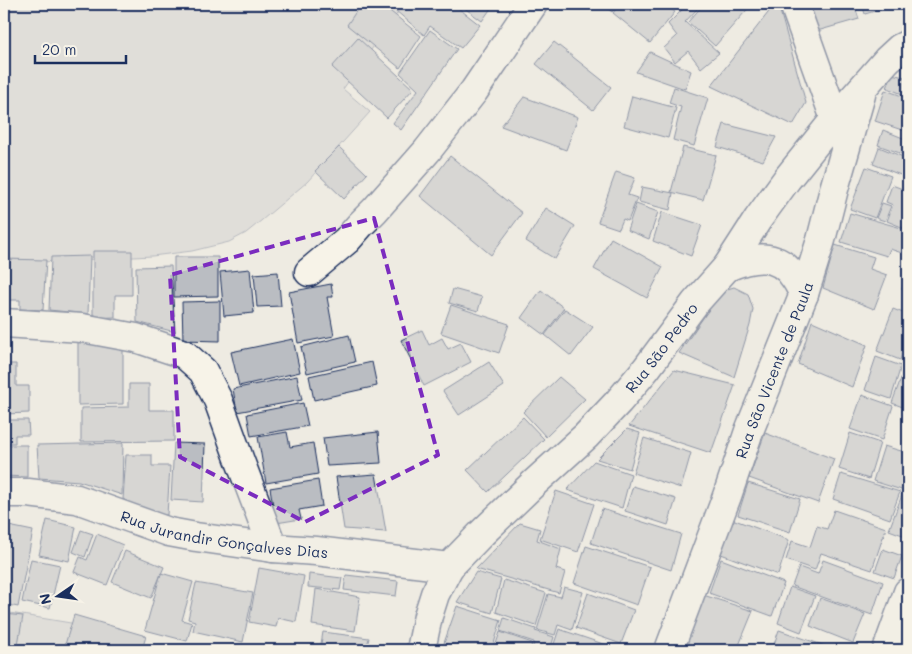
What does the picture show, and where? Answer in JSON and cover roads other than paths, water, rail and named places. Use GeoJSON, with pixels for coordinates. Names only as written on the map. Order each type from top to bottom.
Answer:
{"type":"FeatureCollection","features":[{"type":"Feature","properties":{"kind":"street"},"geometry":{"type":"LineString","coordinates":[[309,272],[348,240],[360,224],[428,151],[474,91],[532,4]]}},
{"type":"Feature","properties":{"kind":"street"},"geometry":{"type":"LineString","coordinates":[[794,4],[835,119]]}},
{"type":"Feature","properties":{"kind":"street","name":"Rua São Pedro"},"geometry":{"type":"LineString","coordinates":[[421,650],[428,616],[449,567],[532,485],[586,436],[619,401],[727,266],[787,179],[835,119],[887,60],[900,48],[908,44]]}},
{"type":"Feature","properties":{"kind":"street","name":"Rua São Vicente de Paula"},"geometry":{"type":"LineString","coordinates":[[669,650],[727,496],[749,431],[804,294],[864,85]]}},
{"type":"Feature","properties":{"kind":"street"},"geometry":{"type":"LineString","coordinates":[[727,266],[751,258],[776,260],[786,267],[804,294]]}},
{"type":"Feature","properties":{"kind":"street"},"geometry":{"type":"LineString","coordinates":[[4,323],[82,328],[136,338],[184,354],[203,371],[218,400],[273,548]]}},
{"type":"Feature","properties":{"kind":"street","name":"Rua Jurandir Gonçalves Dias"},"geometry":{"type":"LineString","coordinates":[[4,493],[28,493],[77,499],[169,532],[196,538],[449,567]]}},
{"type":"Feature","properties":{"kind":"street"},"geometry":{"type":"LineString","coordinates":[[887,650],[908,592]]}}]}
